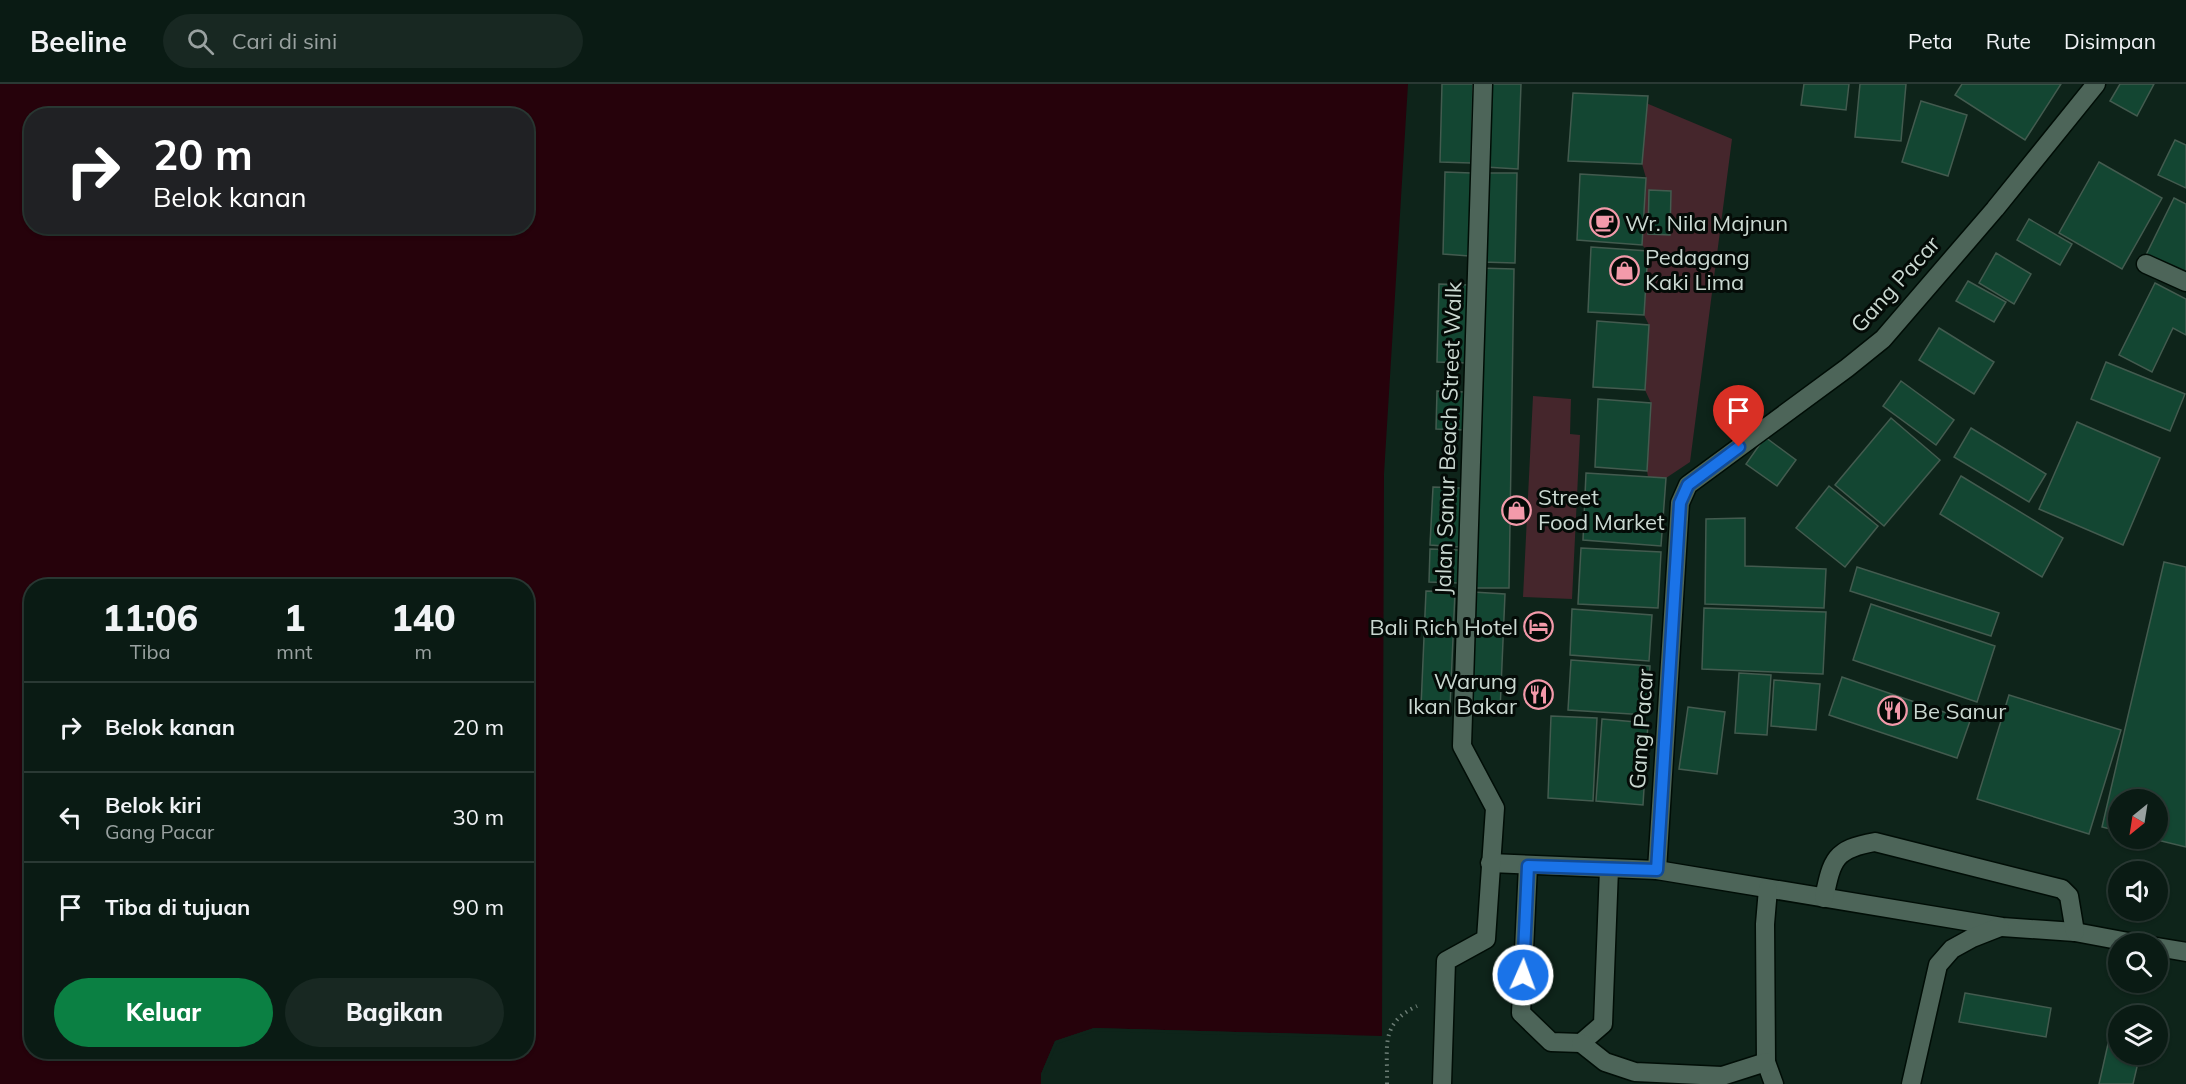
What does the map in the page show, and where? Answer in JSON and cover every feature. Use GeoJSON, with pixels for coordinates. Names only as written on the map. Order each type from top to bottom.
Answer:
{"type":"FeatureCollection","features":[{"type":"Feature","properties":{"kind":"street","name":"Jalan Sanur Beach Street Walk"},"geometry":{"type":"LineString","coordinates":[[1442,1084],[1446,961],[1486,939],[1495,808],[1462,746],[1483,84]]}},
{"type":"Feature","properties":{"kind":"street","name":"Gang Pacar"},"geometry":{"type":"LineString","coordinates":[[1657,870],[1680,503],[1688,485],[1883,339],[1995,209],[2096,84]]}},
{"type":"Feature","properties":{"kind":"street"},"geometry":{"type":"LineString","coordinates":[[2145,264],[2186,282]]}},
{"type":"Feature","properties":{"kind":"street"},"geometry":{"type":"LineString","coordinates":[[1824,898],[1830,869],[1842,852],[1855,845],[1875,842],[2062,890],[2069,896],[2075,932]]}},
{"type":"Feature","properties":{"kind":"street"},"geometry":{"type":"LineString","coordinates":[[1490,863],[1657,870],[2002,927],[2075,932],[2108,938]]}},
{"type":"Feature","properties":{"kind":"street"},"geometry":{"type":"LineString","coordinates":[[1528,866],[1521,1013],[1551,1042],[1581,1043],[1605,1062],[1635,1072],[1722,1076],[1766,1062]]}},
{"type":"Feature","properties":{"kind":"street"},"geometry":{"type":"LineString","coordinates":[[1581,1043],[1603,1024],[1609,868]]}},
{"type":"Feature","properties":{"kind":"street"},"geometry":{"type":"LineString","coordinates":[[1768,889],[1765,924],[1766,1062],[1774,1084]]}},
{"type":"Feature","properties":{"kind":"street"},"geometry":{"type":"LineString","coordinates":[[1911,1084],[1938,965],[1952,949],[1972,938],[2002,927]]}},
{"type":"Feature","properties":{"kind":"street"},"geometry":{"type":"LineString","coordinates":[[2168,949],[2186,952]]}},
{"type":"Feature","properties":{"kind":"path"},"geometry":{"type":"LineString","coordinates":[[1387,1084],[1387,1039],[1390,1028],[1405,1012],[1445,997]]}},
{"type":"Feature","properties":{"kind":"shaded area"},"geometry":{"type":"Polygon","coordinates":[[[0,84],[1408,84],[1384,474],[1382,1036],[1094,1028],[1055,1041],[1041,1074],[1041,1084],[0,1084],[0,84]]]}},
{"type":"Feature","properties":{"kind":"shaded area"},"geometry":{"type":"Polygon","coordinates":[[[1646,103],[1732,139],[1690,462],[1666,478],[1648,477],[1647,471],[1651,403],[1645,390],[1649,325],[1644,315],[1648,251],[1642,245],[1646,178],[1642,164],[1646,103]]]}},
{"type":"Feature","properties":{"kind":"shaded area"},"geometry":{"type":"Polygon","coordinates":[[[1533,396],[1571,399],[1570,434],[1580,435],[1572,599],[1523,597],[1533,396]]]}},
{"type":"Feature","properties":{"kind":"pier"},"geometry":{"type":"Polygon","coordinates":[[[1094,1028],[1349,1035],[1349,1038],[1094,1031],[1057,1044],[1044,1074],[1044,1084],[1041,1084],[1041,1074],[1055,1041],[1094,1028]]]}},
{"type":"Feature","properties":{"kind":"building"},"geometry":{"type":"Polygon","coordinates":[[[1442,84],[1473,84],[1471,163],[1440,162],[1442,84]]]}},
{"type":"Feature","properties":{"kind":"building"},"geometry":{"type":"Polygon","coordinates":[[[1488,84],[1521,84],[1518,169],[1485,167],[1488,84]]]}},
{"type":"Feature","properties":{"kind":"building"},"geometry":{"type":"Polygon","coordinates":[[[1804,84],[1849,84],[1846,110],[1801,105],[1804,84]]]}},
{"type":"Feature","properties":{"kind":"building"},"geometry":{"type":"Polygon","coordinates":[[[1860,84],[1906,84],[1901,141],[1855,137],[1860,84]]]}},
{"type":"Feature","properties":{"kind":"building"},"geometry":{"type":"Polygon","coordinates":[[[1962,84],[2061,84],[2025,140],[1955,95],[1962,84]]]}},
{"type":"Feature","properties":{"kind":"building"},"geometry":{"type":"Polygon","coordinates":[[[2120,84],[2154,84],[2137,116],[2110,101],[2120,84]]]}},
{"type":"Feature","properties":{"kind":"building"},"geometry":{"type":"Polygon","coordinates":[[[1573,93],[1648,96],[1642,164],[1568,161],[1573,93]]]}},
{"type":"Feature","properties":{"kind":"building"},"geometry":{"type":"Polygon","coordinates":[[[1921,101],[1967,115],[1948,176],[1902,162],[1921,101]]]}},
{"type":"Feature","properties":{"kind":"building"},"geometry":{"type":"Polygon","coordinates":[[[2175,140],[2186,145],[2186,188],[2158,175],[2175,140]]]}},
{"type":"Feature","properties":{"kind":"building"},"geometry":{"type":"Polygon","coordinates":[[[2099,162],[2162,198],[2122,269],[2059,233],[2099,162]]]}},
{"type":"Feature","properties":{"kind":"building"},"geometry":{"type":"Polygon","coordinates":[[[1445,172],[1471,173],[1469,256],[1443,254],[1445,172]]]}},
{"type":"Feature","properties":{"kind":"building"},"geometry":{"type":"Polygon","coordinates":[[[1485,173],[1517,173],[1515,263],[1482,262],[1485,173]]]}},
{"type":"Feature","properties":{"kind":"building"},"geometry":{"type":"Polygon","coordinates":[[[1580,174],[1646,178],[1642,245],[1577,240],[1580,174]]]}},
{"type":"Feature","properties":{"kind":"building"},"geometry":{"type":"Polygon","coordinates":[[[1649,190],[1671,191],[1670,235],[1648,234],[1649,190]]]}},
{"type":"Feature","properties":{"kind":"building"},"geometry":{"type":"Polygon","coordinates":[[[2174,198],[2186,204],[2186,277],[2145,257],[2174,198]]]}},
{"type":"Feature","properties":{"kind":"building"},"geometry":{"type":"Polygon","coordinates":[[[2029,219],[2072,244],[2060,265],[2017,240],[2029,219]]]}},
{"type":"Feature","properties":{"kind":"building"},"geometry":{"type":"Polygon","coordinates":[[[1591,247],[1648,251],[1644,315],[1588,312],[1591,247]]]}},
{"type":"Feature","properties":{"kind":"building"},"geometry":{"type":"Polygon","coordinates":[[[1996,253],[2031,274],[2014,304],[1979,283],[1996,253]]]}},
{"type":"Feature","properties":{"kind":"building"},"geometry":{"type":"Polygon","coordinates":[[[1478,268],[1514,269],[1509,588],[1473,588],[1478,268]]]}},
{"type":"Feature","properties":{"kind":"building"},"geometry":{"type":"Polygon","coordinates":[[[1968,281],[2006,302],[1994,322],[1956,301],[1968,281]]]}},
{"type":"Feature","properties":{"kind":"building"},"geometry":{"type":"Polygon","coordinates":[[[2155,283],[2186,299],[2186,335],[2173,328],[2152,372],[2119,355],[2155,283]]]}},
{"type":"Feature","properties":{"kind":"building"},"geometry":{"type":"Polygon","coordinates":[[[1439,284],[1469,285],[1467,363],[1437,362],[1439,284]]]}},
{"type":"Feature","properties":{"kind":"building"},"geometry":{"type":"Polygon","coordinates":[[[1597,321],[1649,325],[1645,390],[1593,387],[1597,321]]]}},
{"type":"Feature","properties":{"kind":"building"},"geometry":{"type":"Polygon","coordinates":[[[1939,328],[1994,362],[1974,394],[1919,360],[1939,328]]]}},
{"type":"Feature","properties":{"kind":"building"},"geometry":{"type":"Polygon","coordinates":[[[2106,362],[2185,394],[2170,431],[2091,399],[2106,362]]]}},
{"type":"Feature","properties":{"kind":"building"},"geometry":{"type":"Polygon","coordinates":[[[1901,381],[1954,420],[1936,445],[1883,406],[1901,381]]]}},
{"type":"Feature","properties":{"kind":"building"},"geometry":{"type":"Polygon","coordinates":[[[1437,391],[1465,392],[1464,430],[1436,429],[1437,391]]]}},
{"type":"Feature","properties":{"kind":"building"},"geometry":{"type":"Polygon","coordinates":[[[1598,399],[1651,403],[1647,471],[1595,467],[1598,399]]]}},
{"type":"Feature","properties":{"kind":"building"},"geometry":{"type":"Polygon","coordinates":[[[1891,418],[1940,460],[1884,526],[1835,485],[1891,418]]]}},
{"type":"Feature","properties":{"kind":"building"},"geometry":{"type":"Polygon","coordinates":[[[2077,422],[2160,458],[2123,545],[2039,509],[2077,422]]]}},
{"type":"Feature","properties":{"kind":"building"},"geometry":{"type":"Polygon","coordinates":[[[1971,428],[2046,474],[2029,502],[1954,457],[1971,428]]]}},
{"type":"Feature","properties":{"kind":"building"},"geometry":{"type":"Polygon","coordinates":[[[1765,437],[1796,460],[1777,486],[1746,464],[1765,437]]]}},
{"type":"Feature","properties":{"kind":"building"},"geometry":{"type":"Polygon","coordinates":[[[1586,473],[1666,478],[1661,546],[1583,540],[1586,473]]]}},
{"type":"Feature","properties":{"kind":"building"},"geometry":{"type":"Polygon","coordinates":[[[1961,476],[2063,538],[2042,577],[1940,514],[1961,476]]]}},
{"type":"Feature","properties":{"kind":"building"},"geometry":{"type":"Polygon","coordinates":[[[1829,486],[1878,526],[1845,567],[1796,528],[1829,486]]]}},
{"type":"Feature","properties":{"kind":"building"},"geometry":{"type":"Polygon","coordinates":[[[1433,487],[1461,488],[1459,547],[1430,545],[1433,487]]]}},
{"type":"Feature","properties":{"kind":"building"},"geometry":{"type":"Polygon","coordinates":[[[1745,518],[1745,566],[1826,569],[1824,608],[1705,604],[1706,519],[1745,518]]]}},
{"type":"Feature","properties":{"kind":"building"},"geometry":{"type":"Polygon","coordinates":[[[1581,548],[1661,552],[1658,608],[1578,604],[1581,548]]]}},
{"type":"Feature","properties":{"kind":"building"},"geometry":{"type":"Polygon","coordinates":[[[1430,549],[1459,550],[1458,583],[1429,582],[1430,549]]]}},
{"type":"Feature","properties":{"kind":"building"},"geometry":{"type":"Polygon","coordinates":[[[2164,562],[2186,567],[2186,847],[2168,843],[2168,789],[2111,789],[2164,562]]]}},
{"type":"Feature","properties":{"kind":"building"},"geometry":{"type":"Polygon","coordinates":[[[1857,567],[1999,613],[1991,636],[1850,591],[1857,567]]]}},
{"type":"Feature","properties":{"kind":"building"},"geometry":{"type":"Polygon","coordinates":[[[1426,591],[1455,592],[1450,708],[1421,707],[1426,591]]]}},
{"type":"Feature","properties":{"kind":"building"},"geometry":{"type":"Polygon","coordinates":[[[1473,592],[1505,594],[1500,711],[1468,709],[1473,592]]]}},
{"type":"Feature","properties":{"kind":"building"},"geometry":{"type":"Polygon","coordinates":[[[1871,604],[1995,646],[1977,702],[1853,660],[1871,604]]]}},
{"type":"Feature","properties":{"kind":"building"},"geometry":{"type":"Polygon","coordinates":[[[1704,608],[1826,612],[1823,674],[1702,669],[1704,608]]]}},
{"type":"Feature","properties":{"kind":"building"},"geometry":{"type":"Polygon","coordinates":[[[1572,609],[1652,615],[1649,661],[1570,655],[1572,609]]]}},
{"type":"Feature","properties":{"kind":"building"},"geometry":{"type":"Polygon","coordinates":[[[1571,660],[1650,666],[1647,715],[1568,710],[1571,660]]]}},
{"type":"Feature","properties":{"kind":"building"},"geometry":{"type":"Polygon","coordinates":[[[1739,673],[1771,675],[1767,735],[1735,733],[1739,673]]]}},
{"type":"Feature","properties":{"kind":"building"},"geometry":{"type":"Polygon","coordinates":[[[1842,677],[1970,721],[1957,758],[1829,715],[1842,677]]]}},
{"type":"Feature","properties":{"kind":"building"},"geometry":{"type":"Polygon","coordinates":[[[1774,680],[1820,684],[1816,730],[1771,726],[1774,680]]]}},
{"type":"Feature","properties":{"kind":"building"},"geometry":{"type":"Polygon","coordinates":[[[2009,695],[2121,730],[2089,834],[1977,799],[2009,695]]]}},
{"type":"Feature","properties":{"kind":"building"},"geometry":{"type":"Polygon","coordinates":[[[1688,707],[1725,712],[1717,774],[1679,769],[1688,707]]]}},
{"type":"Feature","properties":{"kind":"building"},"geometry":{"type":"Polygon","coordinates":[[[1551,716],[1597,718],[1593,801],[1548,798],[1551,716]]]}},
{"type":"Feature","properties":{"kind":"building"},"geometry":{"type":"Polygon","coordinates":[[[1602,719],[1648,723],[1643,805],[1596,801],[1602,719]]]}},
{"type":"Feature","properties":{"kind":"building"},"geometry":{"type":"Polygon","coordinates":[[[2108,801],[2108,828],[2102,827],[2108,801]]]}},
{"type":"Feature","properties":{"kind":"building"},"geometry":{"type":"Polygon","coordinates":[[[1965,993],[2051,1008],[2046,1037],[1959,1022],[1965,993]]]}},
{"type":"Feature","properties":{"kind":"building"},"geometry":{"type":"Polygon","coordinates":[[[2108,1044],[2108,1065],[2137,1065],[2133,1084],[2099,1084],[2108,1044]]]}},
{"type":"Feature","properties":{"kind":"place","name":"Wr. Nila Majnun"},"geometry":{"type":"Point","coordinates":[1604,223]}},
{"type":"Feature","properties":{"kind":"place","name":"Pedagang Kaki Lima"},"geometry":{"type":"Point","coordinates":[1624,270]}},
{"type":"Feature","properties":{"kind":"place","name":"Street Food Market"},"geometry":{"type":"Point","coordinates":[1517,510]}},
{"type":"Feature","properties":{"kind":"place","name":"Bali Rich Hotel"},"geometry":{"type":"Point","coordinates":[1539,627]}},
{"type":"Feature","properties":{"kind":"place","name":"Warung Ikan Bakar"},"geometry":{"type":"Point","coordinates":[1538,694]}},
{"type":"Feature","properties":{"kind":"place","name":"Be Sanur"},"geometry":{"type":"Point","coordinates":[1892,711]}},
{"type":"Feature","properties":{"kind":"route"},"geometry":{"type":"LineString","coordinates":[[1523,975],[1528,866],[1657,870],[1657,841],[1680,503],[1688,485],[1739,447]]}}]}
